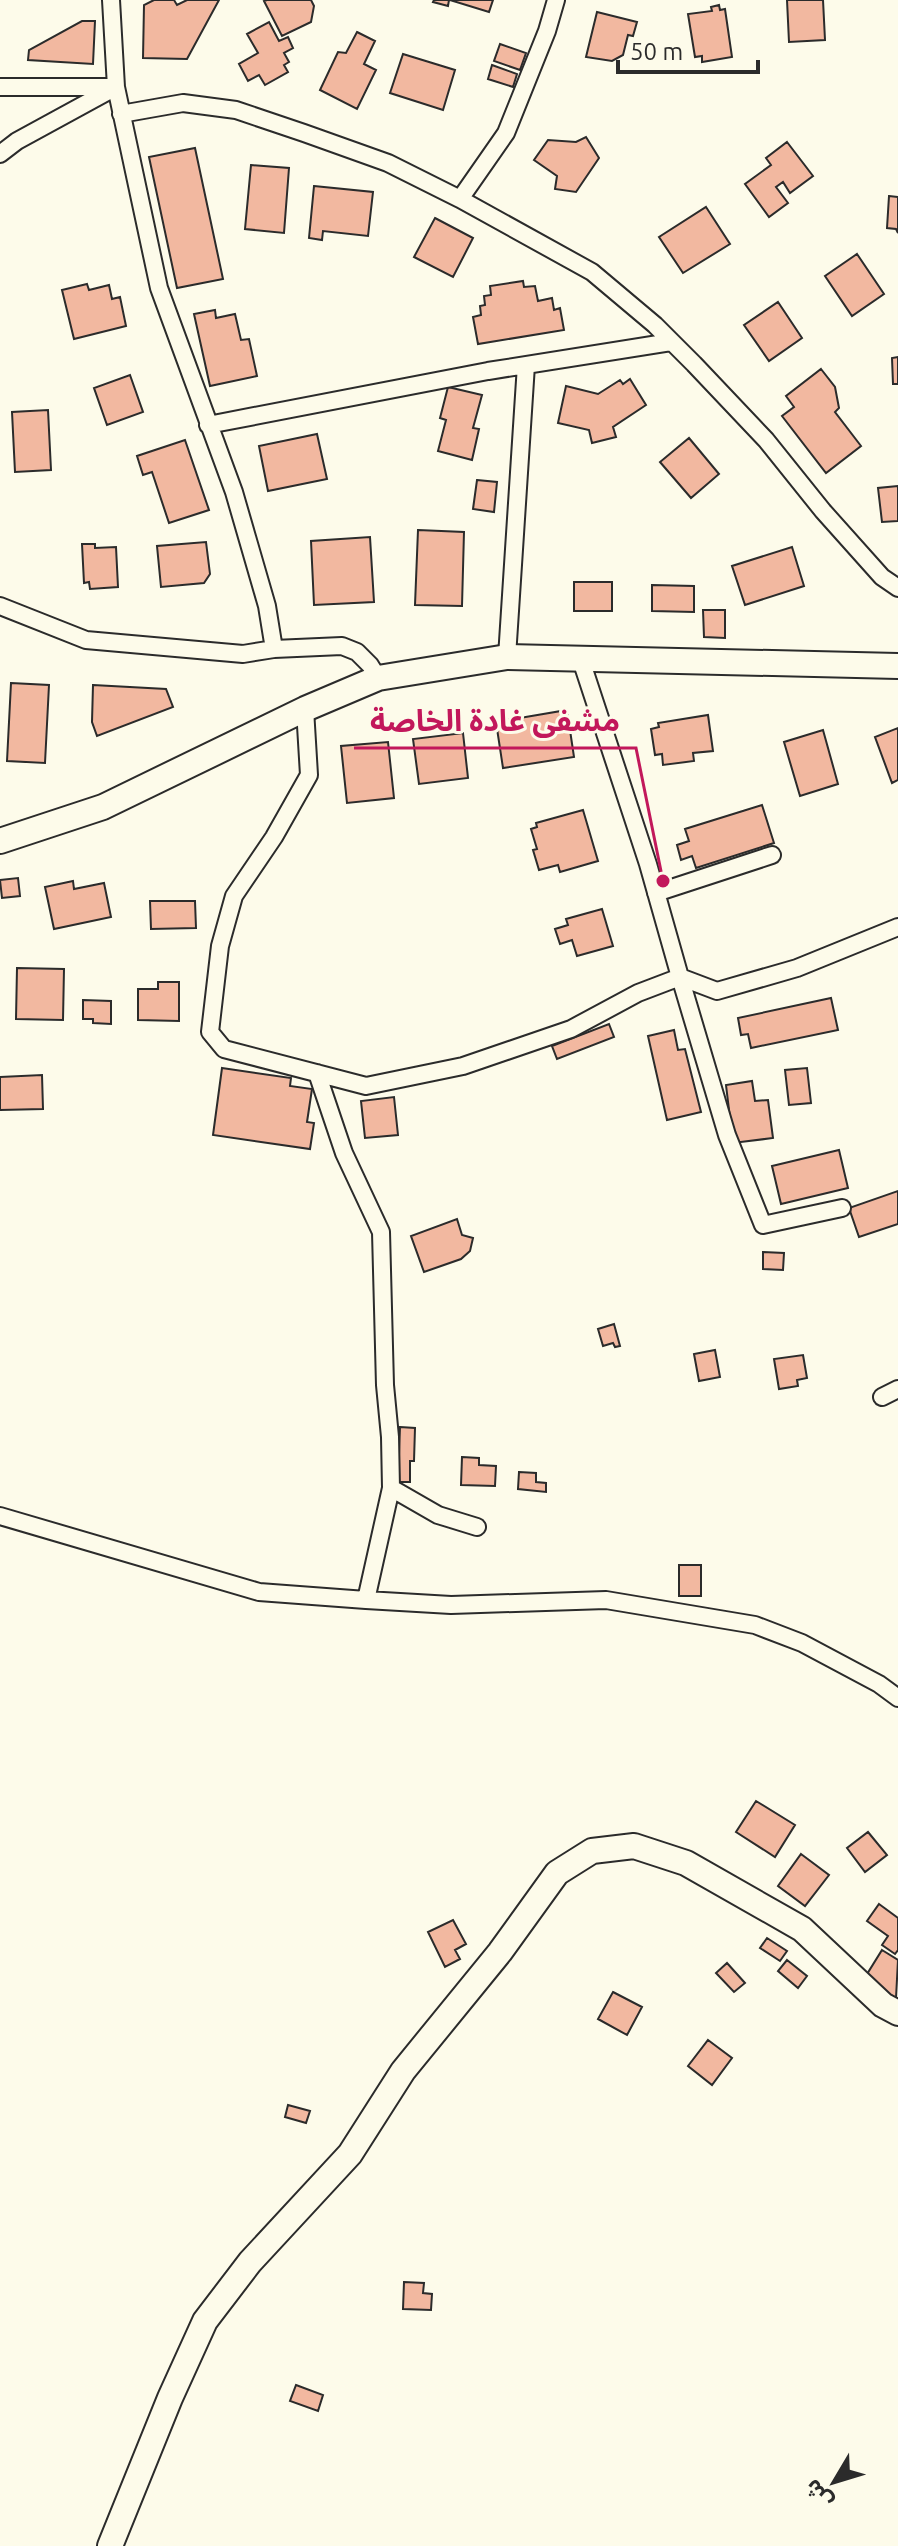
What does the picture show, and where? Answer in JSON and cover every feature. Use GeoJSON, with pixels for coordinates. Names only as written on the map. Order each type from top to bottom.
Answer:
{"type":"FeatureCollection","features":[{"type":"Feature","properties":{"kind":"street"},"geometry":{"type":"LineString","coordinates":[[111,0],[116,87],[159,288],[234,492],[267,606],[274,649]]}},
{"type":"Feature","properties":{"kind":"street"},"geometry":{"type":"LineString","coordinates":[[460,199],[506,133],[547,31],[556,0]]}},
{"type":"Feature","properties":{"kind":"street"},"geometry":{"type":"LineString","coordinates":[[0,87],[116,87]]}},
{"type":"Feature","properties":{"kind":"street"},"geometry":{"type":"LineString","coordinates":[[0,154],[17,141],[116,87]]}},
{"type":"Feature","properties":{"kind":"street"},"geometry":{"type":"LineString","coordinates":[[121,114],[183,103],[236,110],[388,163],[592,272],[671,342],[766,440],[823,511],[882,577],[898,588]]}},
{"type":"Feature","properties":{"kind":"street"},"geometry":{"type":"LineString","coordinates":[[208,425],[526,365],[671,342]]}},
{"type":"Feature","properties":{"kind":"street"},"geometry":{"type":"LineString","coordinates":[[507,657],[526,365]]}},
{"type":"Feature","properties":{"kind":"street"},"geometry":{"type":"LineString","coordinates":[[0,606],[86,640],[243,654],[274,649],[342,646],[357,652],[378,678]]}},
{"type":"Feature","properties":{"kind":"street"},"geometry":{"type":"LineString","coordinates":[[0,841],[103,807],[305,709],[378,678],[507,657],[898,666]]}},
{"type":"Feature","properties":{"kind":"street"},"geometry":{"type":"LineString","coordinates":[[581,660],[656,893],[727,1135],[763,1225],[842,1208]]}},
{"type":"Feature","properties":{"kind":"street"},"geometry":{"type":"LineString","coordinates":[[305,709],[309,775],[274,837],[234,896],[220,946],[210,1032],[224,1049],[366,1086],[463,1066],[571,1029],[638,993],[680,977],[717,991],[797,968],[898,927]]}},
{"type":"Feature","properties":{"kind":"street"},"geometry":{"type":"LineString","coordinates":[[656,893],[772,855]]}},
{"type":"Feature","properties":{"kind":"street"},"geometry":{"type":"LineString","coordinates":[[317,1073],[344,1153],[381,1232],[391,1488],[366,1600]]}},
{"type":"Feature","properties":{"kind":"street"},"geometry":{"type":"LineString","coordinates":[[882,1397],[898,1389]]}},
{"type":"Feature","properties":{"kind":"street"},"geometry":{"type":"LineString","coordinates":[[391,1488],[438,1515],[477,1527]]}},
{"type":"Feature","properties":{"kind":"street"},"geometry":{"type":"LineString","coordinates":[[0,1516],[259,1592],[451,1605],[606,1600],[755,1625],[802,1643],[879,1684],[898,1698]]}},
{"type":"Feature","properties":{"kind":"street"},"geometry":{"type":"LineString","coordinates":[[110,2546],[205,2321],[250,2262],[350,2154],[403,2071],[500,1952],[557,1873],[592,1851],[634,1846],[686,1863],[802,1929],[883,2005],[898,2013]]}},
{"type":"Feature","properties":{"kind":"building"},"geometry":{"type":"Polygon","coordinates":[[[154,0],[174,0],[177,5],[187,0],[219,0],[187,59],[143,58],[144,5],[154,0]]]}},
{"type":"Feature","properties":{"kind":"building"},"geometry":{"type":"Polygon","coordinates":[[[311,0],[314,6],[311,22],[282,36],[264,1],[311,0]]]}},
{"type":"Feature","properties":{"kind":"building"},"geometry":{"type":"Polygon","coordinates":[[[449,0],[448,6],[433,2],[449,0]]]}},
{"type":"Feature","properties":{"kind":"building"},"geometry":{"type":"Polygon","coordinates":[[[450,0],[493,0],[489,12],[450,0]]]}},
{"type":"Feature","properties":{"kind":"building"},"geometry":{"type":"Polygon","coordinates":[[[787,0],[823,0],[825,40],[789,42],[787,0]]]}},
{"type":"Feature","properties":{"kind":"building"},"geometry":{"type":"Polygon","coordinates":[[[719,5],[720,10],[725,9],[732,57],[702,62],[702,56],[695,57],[688,14],[712,11],[711,7],[719,5]]]}},
{"type":"Feature","properties":{"kind":"building"},"geometry":{"type":"Polygon","coordinates":[[[597,12],[637,22],[633,36],[628,35],[623,55],[612,61],[586,57],[597,12]]]}},
{"type":"Feature","properties":{"kind":"building"},"geometry":{"type":"Polygon","coordinates":[[[82,21],[95,21],[93,64],[28,60],[29,50],[82,21]]]}},
{"type":"Feature","properties":{"kind":"building"},"geometry":{"type":"Polygon","coordinates":[[[269,22],[279,41],[288,37],[293,48],[284,53],[289,62],[284,65],[288,72],[265,85],[259,75],[248,81],[239,64],[258,53],[247,34],[269,22]]]}},
{"type":"Feature","properties":{"kind":"building"},"geometry":{"type":"Polygon","coordinates":[[[357,32],[375,41],[364,64],[376,70],[357,109],[320,90],[338,52],[346,53],[357,32]]]}},
{"type":"Feature","properties":{"kind":"building"},"geometry":{"type":"Polygon","coordinates":[[[500,44],[526,53],[520,70],[494,61],[500,44]]]}},
{"type":"Feature","properties":{"kind":"building"},"geometry":{"type":"Polygon","coordinates":[[[403,54],[455,70],[443,110],[390,93],[403,54]]]}},
{"type":"Feature","properties":{"kind":"building"},"geometry":{"type":"Polygon","coordinates":[[[492,65],[517,74],[513,87],[488,79],[492,65]]]}},
{"type":"Feature","properties":{"kind":"building"},"geometry":{"type":"Polygon","coordinates":[[[586,137],[599,158],[576,192],[555,189],[557,176],[534,160],[548,140],[576,142],[586,137]]]}},
{"type":"Feature","properties":{"kind":"building"},"geometry":{"type":"Polygon","coordinates":[[[787,142],[813,176],[790,193],[783,182],[776,187],[788,203],[769,217],[745,184],[771,165],[766,158],[787,142]]]}},
{"type":"Feature","properties":{"kind":"building"},"geometry":{"type":"Polygon","coordinates":[[[195,148],[223,279],[177,288],[149,157],[195,148]]]}},
{"type":"Feature","properties":{"kind":"building"},"geometry":{"type":"Polygon","coordinates":[[[251,165],[289,168],[284,233],[245,229],[251,165]]]}},
{"type":"Feature","properties":{"kind":"building"},"geometry":{"type":"Polygon","coordinates":[[[314,186],[373,192],[368,236],[323,231],[322,240],[309,238],[314,186]]]}},
{"type":"Feature","properties":{"kind":"building"},"geometry":{"type":"Polygon","coordinates":[[[889,196],[898,197],[898,233],[896,229],[887,228],[889,196]]]}},
{"type":"Feature","properties":{"kind":"building"},"geometry":{"type":"Polygon","coordinates":[[[706,207],[730,244],[683,273],[659,237],[706,207]]]}},
{"type":"Feature","properties":{"kind":"building"},"geometry":{"type":"Polygon","coordinates":[[[435,218],[473,238],[453,277],[414,257],[435,218]]]}},
{"type":"Feature","properties":{"kind":"building"},"geometry":{"type":"Polygon","coordinates":[[[857,254],[884,294],[852,316],[825,276],[857,254]]]}},
{"type":"Feature","properties":{"kind":"building"},"geometry":{"type":"Polygon","coordinates":[[[523,281],[524,287],[535,286],[538,301],[552,298],[554,310],[560,308],[564,330],[478,344],[473,317],[481,315],[484,296],[491,295],[490,286],[523,281]]]}},
{"type":"Feature","properties":{"kind":"building"},"geometry":{"type":"Polygon","coordinates":[[[87,284],[89,290],[109,285],[112,299],[120,297],[126,326],[74,339],[62,290],[87,284]]]}},
{"type":"Feature","properties":{"kind":"building"},"geometry":{"type":"Polygon","coordinates":[[[778,302],[802,338],[769,361],[744,325],[778,302]]]}},
{"type":"Feature","properties":{"kind":"building"},"geometry":{"type":"Polygon","coordinates":[[[215,310],[216,318],[235,314],[241,340],[249,339],[257,376],[210,386],[194,314],[215,310]]]}},
{"type":"Feature","properties":{"kind":"building"},"geometry":{"type":"Polygon","coordinates":[[[898,357],[898,384],[893,384],[892,358],[898,357]]]}},
{"type":"Feature","properties":{"kind":"building"},"geometry":{"type":"Polygon","coordinates":[[[821,369],[835,387],[839,408],[835,412],[861,446],[826,473],[782,416],[794,407],[786,396],[821,369]]]}},
{"type":"Feature","properties":{"kind":"building"},"geometry":{"type":"Polygon","coordinates":[[[130,375],[143,412],[107,425],[94,388],[130,375]]]}},
{"type":"Feature","properties":{"kind":"building"},"geometry":{"type":"Polygon","coordinates":[[[630,379],[646,405],[613,427],[616,437],[592,443],[589,430],[558,423],[566,386],[598,394],[620,380],[623,384],[630,379]]]}},
{"type":"Feature","properties":{"kind":"building"},"geometry":{"type":"Polygon","coordinates":[[[448,387],[482,395],[473,428],[479,429],[472,460],[438,451],[446,420],[440,418],[448,387]]]}},
{"type":"Feature","properties":{"kind":"building"},"geometry":{"type":"Polygon","coordinates":[[[48,410],[51,470],[15,472],[12,412],[48,410]]]}},
{"type":"Feature","properties":{"kind":"building"},"geometry":{"type":"Polygon","coordinates":[[[317,434],[327,479],[268,491],[259,446],[317,434]]]}},
{"type":"Feature","properties":{"kind":"building"},"geometry":{"type":"Polygon","coordinates":[[[689,438],[719,474],[691,498],[660,462],[689,438]]]}},
{"type":"Feature","properties":{"kind":"building"},"geometry":{"type":"Polygon","coordinates":[[[185,440],[209,510],[169,523],[152,472],[143,475],[137,456],[185,440]]]}},
{"type":"Feature","properties":{"kind":"building"},"geometry":{"type":"Polygon","coordinates":[[[477,480],[497,482],[494,512],[473,509],[477,480]]]}},
{"type":"Feature","properties":{"kind":"building"},"geometry":{"type":"Polygon","coordinates":[[[898,486],[898,521],[882,522],[878,488],[898,486]]]}},
{"type":"Feature","properties":{"kind":"building"},"geometry":{"type":"Polygon","coordinates":[[[418,530],[464,532],[462,606],[415,605],[418,530]]]}},
{"type":"Feature","properties":{"kind":"building"},"geometry":{"type":"Polygon","coordinates":[[[370,537],[374,602],[314,605],[311,541],[370,537]]]}},
{"type":"Feature","properties":{"kind":"building"},"geometry":{"type":"Polygon","coordinates":[[[206,542],[210,574],[204,583],[161,587],[157,546],[206,542]]]}},
{"type":"Feature","properties":{"kind":"building"},"geometry":{"type":"Polygon","coordinates":[[[82,544],[95,544],[95,548],[116,547],[118,587],[90,589],[89,582],[84,583],[82,544]]]}},
{"type":"Feature","properties":{"kind":"building"},"geometry":{"type":"Polygon","coordinates":[[[792,547],[804,586],[745,605],[732,566],[792,547]]]}},
{"type":"Feature","properties":{"kind":"building"},"geometry":{"type":"Polygon","coordinates":[[[574,582],[612,582],[612,611],[574,611],[574,582]]]}},
{"type":"Feature","properties":{"kind":"building"},"geometry":{"type":"Polygon","coordinates":[[[652,585],[694,586],[694,612],[652,611],[652,585]]]}},
{"type":"Feature","properties":{"kind":"building"},"geometry":{"type":"Polygon","coordinates":[[[703,610],[725,610],[725,638],[704,637],[703,610]]]}},
{"type":"Feature","properties":{"kind":"building"},"geometry":{"type":"Polygon","coordinates":[[[11,683],[49,685],[45,763],[7,761],[11,683]]]}},
{"type":"Feature","properties":{"kind":"building"},"geometry":{"type":"Polygon","coordinates":[[[93,685],[166,689],[173,707],[97,736],[92,722],[93,685]]]}},
{"type":"Feature","properties":{"kind":"building"},"geometry":{"type":"Polygon","coordinates":[[[567,710],[574,757],[503,768],[496,722],[567,710]]]}},
{"type":"Feature","properties":{"kind":"building"},"geometry":{"type":"Polygon","coordinates":[[[708,715],[713,751],[693,753],[694,761],[663,765],[662,754],[655,755],[651,729],[659,727],[658,723],[708,715]]]}},
{"type":"Feature","properties":{"kind":"building"},"geometry":{"type":"Polygon","coordinates":[[[898,728],[898,780],[892,783],[875,737],[898,728]]]}},
{"type":"Feature","properties":{"kind":"building"},"geometry":{"type":"Polygon","coordinates":[[[823,730],[838,784],[800,796],[784,742],[823,730]]]}},
{"type":"Feature","properties":{"kind":"building"},"geometry":{"type":"Polygon","coordinates":[[[463,733],[468,778],[419,784],[413,739],[463,733]]]}},
{"type":"Feature","properties":{"kind":"building"},"geometry":{"type":"Polygon","coordinates":[[[388,742],[394,798],[347,803],[341,746],[388,742]]]}},
{"type":"Feature","properties":{"kind":"building"},"geometry":{"type":"Polygon","coordinates":[[[762,805],[774,843],[696,868],[692,856],[681,860],[677,845],[689,841],[685,829],[762,805]]]}},
{"type":"Feature","properties":{"kind":"building"},"geometry":{"type":"Polygon","coordinates":[[[583,810],[598,861],[560,872],[558,865],[539,870],[531,829],[537,827],[536,823],[583,810]]]}},
{"type":"Feature","properties":{"kind":"building"},"geometry":{"type":"Polygon","coordinates":[[[18,878],[20,896],[2,898],[0,880],[18,878]]]}},
{"type":"Feature","properties":{"kind":"building"},"geometry":{"type":"Polygon","coordinates":[[[73,881],[74,889],[104,883],[111,917],[54,929],[45,887],[73,881]]]}},
{"type":"Feature","properties":{"kind":"building"},"geometry":{"type":"Polygon","coordinates":[[[150,901],[195,901],[196,928],[151,929],[150,901]]]}},
{"type":"Feature","properties":{"kind":"building"},"geometry":{"type":"Polygon","coordinates":[[[602,909],[613,946],[577,956],[572,940],[560,944],[555,929],[568,925],[566,919],[602,909]]]}},
{"type":"Feature","properties":{"kind":"building"},"geometry":{"type":"Polygon","coordinates":[[[17,968],[64,969],[63,1020],[16,1019],[17,968]]]}},
{"type":"Feature","properties":{"kind":"building"},"geometry":{"type":"Polygon","coordinates":[[[158,982],[179,982],[179,1021],[138,1020],[138,989],[158,989],[158,982]]]}},
{"type":"Feature","properties":{"kind":"building"},"geometry":{"type":"Polygon","coordinates":[[[831,998],[838,1030],[751,1048],[748,1034],[741,1035],[738,1018],[831,998]]]}},
{"type":"Feature","properties":{"kind":"building"},"geometry":{"type":"Polygon","coordinates":[[[83,1000],[111,1001],[111,1024],[83,1019],[83,1000]]]}},
{"type":"Feature","properties":{"kind":"building"},"geometry":{"type":"Polygon","coordinates":[[[609,1024],[614,1037],[557,1059],[552,1046],[609,1024]]]}},
{"type":"Feature","properties":{"kind":"building"},"geometry":{"type":"Polygon","coordinates":[[[674,1030],[678,1050],[685,1049],[701,1112],[667,1120],[648,1036],[674,1030]]]}},
{"type":"Feature","properties":{"kind":"building"},"geometry":{"type":"Polygon","coordinates":[[[222,1068],[291,1078],[290,1086],[312,1089],[307,1122],[314,1123],[310,1149],[213,1135],[222,1068]]]}},
{"type":"Feature","properties":{"kind":"building"},"geometry":{"type":"Polygon","coordinates":[[[807,1068],[811,1103],[789,1105],[785,1070],[807,1068]]]}},
{"type":"Feature","properties":{"kind":"building"},"geometry":{"type":"Polygon","coordinates":[[[42,1075],[43,1109],[0,1110],[0,1077],[42,1075]]]}},
{"type":"Feature","properties":{"kind":"building"},"geometry":{"type":"Polygon","coordinates":[[[752,1081],[755,1101],[768,1100],[773,1138],[733,1143],[726,1085],[752,1081]]]}},
{"type":"Feature","properties":{"kind":"building"},"geometry":{"type":"Polygon","coordinates":[[[394,1097],[398,1135],[365,1138],[361,1101],[394,1097]]]}},
{"type":"Feature","properties":{"kind":"building"},"geometry":{"type":"Polygon","coordinates":[[[839,1150],[848,1188],[781,1204],[772,1166],[839,1150]]]}},
{"type":"Feature","properties":{"kind":"building"},"geometry":{"type":"Polygon","coordinates":[[[898,1191],[898,1224],[859,1237],[849,1208],[898,1191]]]}},
{"type":"Feature","properties":{"kind":"building"},"geometry":{"type":"Polygon","coordinates":[[[457,1219],[462,1235],[473,1238],[470,1251],[461,1259],[424,1272],[411,1236],[457,1219]]]}},
{"type":"Feature","properties":{"kind":"building"},"geometry":{"type":"Polygon","coordinates":[[[763,1252],[784,1253],[783,1270],[763,1269],[763,1252]]]}},
{"type":"Feature","properties":{"kind":"building"},"geometry":{"type":"Polygon","coordinates":[[[614,1324],[620,1346],[615,1347],[613,1343],[603,1346],[598,1329],[614,1324]]]}},
{"type":"Feature","properties":{"kind":"building"},"geometry":{"type":"Polygon","coordinates":[[[715,1350],[720,1377],[699,1381],[694,1354],[715,1350]]]}},
{"type":"Feature","properties":{"kind":"building"},"geometry":{"type":"Polygon","coordinates":[[[803,1355],[807,1378],[797,1380],[798,1386],[779,1389],[774,1359],[803,1355]]]}},
{"type":"Feature","properties":{"kind":"building"},"geometry":{"type":"Polygon","coordinates":[[[400,1427],[415,1428],[410,1482],[398,1482],[400,1427]]]}},
{"type":"Feature","properties":{"kind":"building"},"geometry":{"type":"Polygon","coordinates":[[[462,1457],[479,1458],[479,1465],[496,1466],[495,1486],[461,1485],[462,1457]]]}},
{"type":"Feature","properties":{"kind":"building"},"geometry":{"type":"Polygon","coordinates":[[[519,1472],[536,1473],[536,1482],[546,1483],[546,1492],[518,1489],[519,1472]]]}},
{"type":"Feature","properties":{"kind":"building"},"geometry":{"type":"Polygon","coordinates":[[[679,1565],[701,1565],[701,1596],[679,1596],[679,1565]]]}},
{"type":"Feature","properties":{"kind":"building"},"geometry":{"type":"Polygon","coordinates":[[[756,1801],[795,1825],[775,1857],[736,1832],[756,1801]]]}},
{"type":"Feature","properties":{"kind":"building"},"geometry":{"type":"Polygon","coordinates":[[[868,1832],[887,1855],[865,1872],[847,1848],[868,1832]]]}},
{"type":"Feature","properties":{"kind":"building"},"geometry":{"type":"Polygon","coordinates":[[[801,1854],[829,1875],[805,1906],[778,1886],[801,1854]]]}},
{"type":"Feature","properties":{"kind":"building"},"geometry":{"type":"Polygon","coordinates":[[[879,1904],[898,1918],[898,1950],[895,1954],[882,1945],[888,1936],[867,1921],[879,1904]]]}},
{"type":"Feature","properties":{"kind":"building"},"geometry":{"type":"Polygon","coordinates":[[[453,1920],[466,1944],[455,1950],[460,1959],[445,1967],[428,1932],[453,1920]]]}},
{"type":"Feature","properties":{"kind":"building"},"geometry":{"type":"Polygon","coordinates":[[[767,1938],[787,1951],[780,1961],[760,1948],[767,1938]]]}},
{"type":"Feature","properties":{"kind":"building"},"geometry":{"type":"Polygon","coordinates":[[[882,1950],[898,1960],[896,1998],[864,1979],[882,1950]]]}},
{"type":"Feature","properties":{"kind":"building"},"geometry":{"type":"Polygon","coordinates":[[[787,1960],[807,1976],[798,1988],[778,1971],[787,1960]]]}},
{"type":"Feature","properties":{"kind":"building"},"geometry":{"type":"Polygon","coordinates":[[[727,1963],[745,1983],[734,1992],[716,1973],[727,1963]]]}},
{"type":"Feature","properties":{"kind":"building"},"geometry":{"type":"Polygon","coordinates":[[[613,1992],[642,2007],[627,2035],[598,2019],[613,1992]]]}},
{"type":"Feature","properties":{"kind":"building"},"geometry":{"type":"Polygon","coordinates":[[[708,2040],[732,2058],[712,2085],[688,2066],[708,2040]]]}},
{"type":"Feature","properties":{"kind":"building"},"geometry":{"type":"Polygon","coordinates":[[[288,2105],[310,2111],[306,2123],[285,2117],[288,2105]]]}},
{"type":"Feature","properties":{"kind":"building"},"geometry":{"type":"Polygon","coordinates":[[[404,2282],[424,2283],[423,2293],[432,2294],[431,2310],[403,2309],[404,2282]]]}},
{"type":"Feature","properties":{"kind":"building"},"geometry":{"type":"Polygon","coordinates":[[[296,2385],[323,2395],[318,2411],[290,2401],[296,2385]]]}},
{"type":"Feature","properties":{"kind":"place","name":"مشفى غادة الخاصة"},"geometry":{"type":"Point","coordinates":[663,881]}}]}
